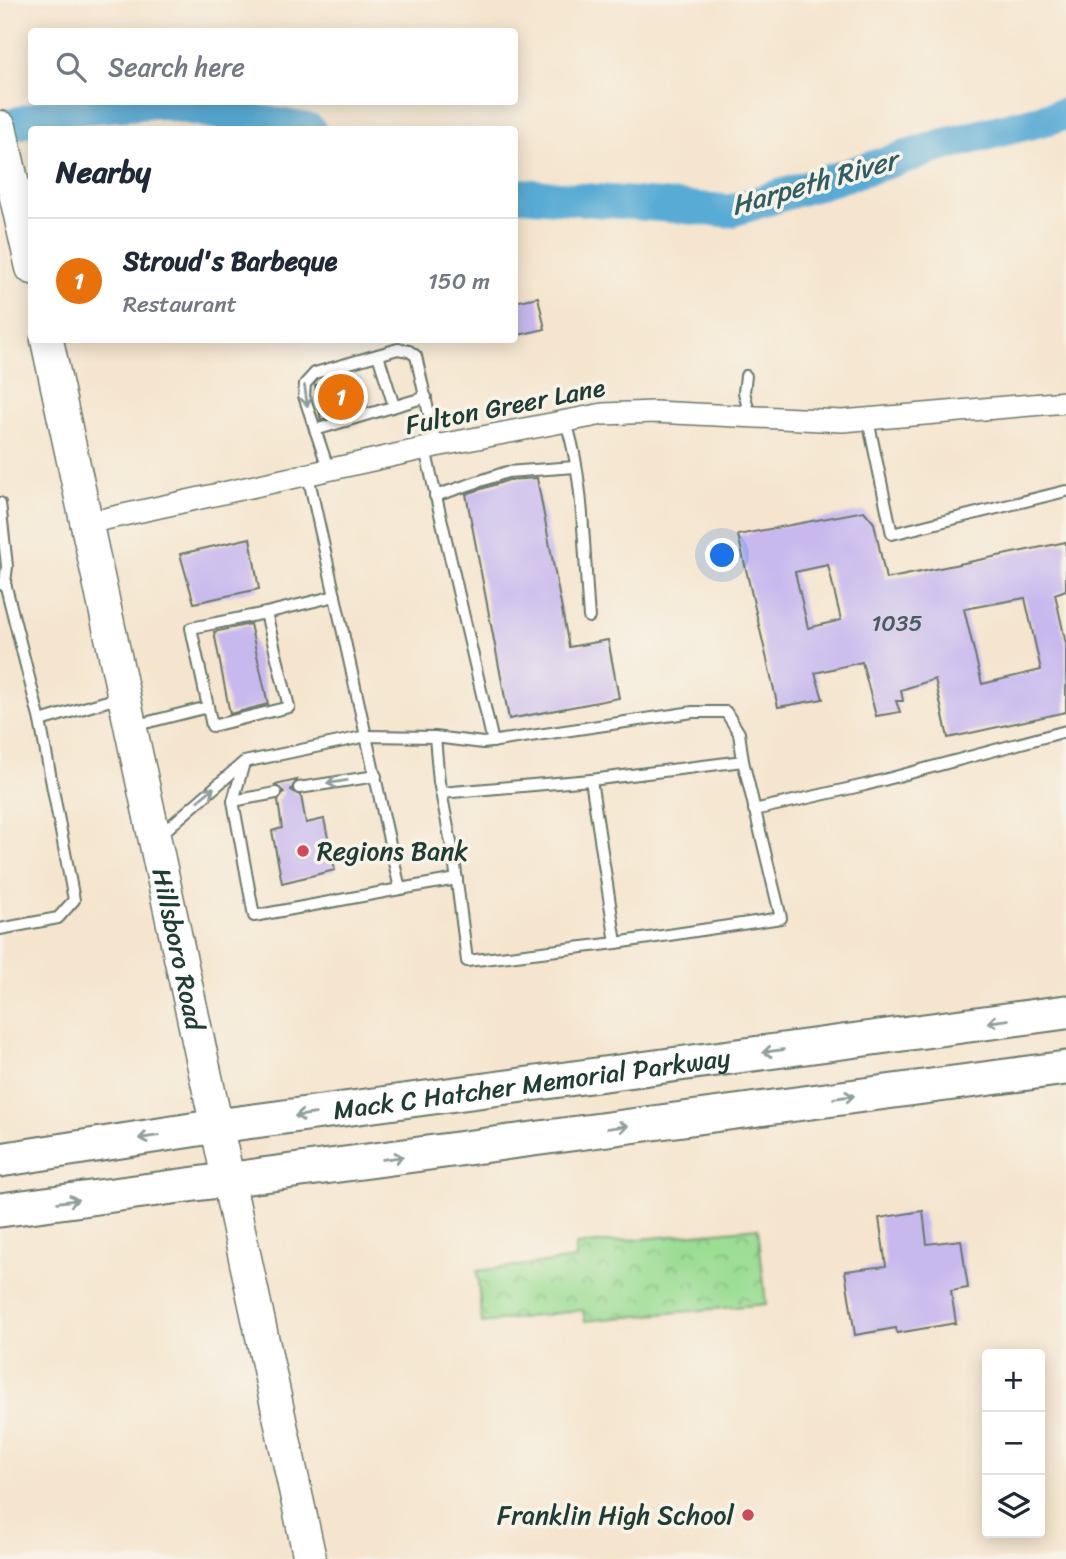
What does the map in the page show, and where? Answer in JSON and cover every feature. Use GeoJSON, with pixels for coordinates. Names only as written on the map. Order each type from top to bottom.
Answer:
{"type":"FeatureCollection","features":[{"type":"Feature","properties":{"kind":"highway","name":"Mack C Hatcher Memorial Parkway"},"geometry":{"type":"LineString","coordinates":[[0,1160],[216,1126],[1066,1012]]}},
{"type":"Feature","properties":{"kind":"highway","name":"Mack C Hatcher Memorial Parkway"},"geometry":{"type":"LineString","coordinates":[[0,1210],[1066,1068]]}},
{"type":"Feature","properties":{"kind":"main road"},"geometry":{"type":"LineString","coordinates":[[0,127],[28,250]]}},
{"type":"Feature","properties":{"kind":"main road","name":"Hillsboro Road"},"geometry":{"type":"LineString","coordinates":[[48,343],[310,1559]]}},
{"type":"Feature","properties":{"kind":"street","name":"Fulton Greer Lane"},"geometry":{"type":"LineString","coordinates":[[87,523],[565,420],[634,412],[868,420],[1065,405]]}},
{"type":"Feature","properties":{"kind":"lane"},"geometry":{"type":"LineString","coordinates":[[400,889],[335,596],[315,430],[304,396],[305,384],[315,373],[398,349],[410,351],[416,356],[426,397],[435,496],[493,742]]}},
{"type":"Feature","properties":{"kind":"lane"},"geometry":{"type":"LineString","coordinates":[[378,355],[394,406]]}},
{"type":"Feature","properties":{"kind":"lane"},"geometry":{"type":"LineString","coordinates":[[746,376],[744,392],[750,417]]}},
{"type":"Feature","properties":{"kind":"lane"},"geometry":{"type":"LineString","coordinates":[[315,430],[426,397]]}},
{"type":"Feature","properties":{"kind":"lane"},"geometry":{"type":"LineString","coordinates":[[565,420],[575,467],[589,617]]}},
{"type":"Feature","properties":{"kind":"lane"},"geometry":{"type":"LineString","coordinates":[[868,420],[892,534],[1066,491]]}},
{"type":"Feature","properties":{"kind":"lane"},"geometry":{"type":"LineString","coordinates":[[435,496],[507,472],[575,467]]}},
{"type":"Feature","properties":{"kind":"lane"},"geometry":{"type":"LineString","coordinates":[[0,503],[7,566],[3,583],[40,721],[75,900],[58,918],[0,929]]}},
{"type":"Feature","properties":{"kind":"lane"},"geometry":{"type":"LineString","coordinates":[[266,613],[289,707],[212,726],[191,628],[335,596]]}},
{"type":"Feature","properties":{"kind":"lane"},"geometry":{"type":"LineString","coordinates":[[40,721],[127,711],[208,707]]}},
{"type":"Feature","properties":{"kind":"lane"},"geometry":{"type":"LineString","coordinates":[[155,840],[244,762],[367,736],[435,737],[493,742],[693,712],[726,712],[739,733],[754,810],[781,918],[616,943],[467,961],[435,737]]}},
{"type":"Feature","properties":{"kind":"lane"},"geometry":{"type":"LineString","coordinates":[[754,810],[865,785],[1066,731]]}},
{"type":"Feature","properties":{"kind":"lane"},"geometry":{"type":"LineString","coordinates":[[441,793],[591,780],[743,761]]}},
{"type":"Feature","properties":{"kind":"lane"},"geometry":{"type":"LineString","coordinates":[[244,762],[233,802],[254,916],[457,879]]}},
{"type":"Feature","properties":{"kind":"lane"},"geometry":{"type":"LineString","coordinates":[[299,788],[376,776]]}},
{"type":"Feature","properties":{"kind":"lane"},"geometry":{"type":"LineString","coordinates":[[591,780],[616,943]]}},
{"type":"Feature","properties":{"kind":"lane"},"geometry":{"type":"LineString","coordinates":[[233,802],[276,793]]}},
{"type":"Feature","properties":{"kind":"green space"},"geometry":{"type":"Polygon","coordinates":[[[758,1228],[766,1304],[585,1321],[583,1310],[482,1323],[477,1271],[576,1259],[576,1245],[758,1228]]]}},
{"type":"Feature","properties":{"kind":"building"},"geometry":{"type":"Polygon","coordinates":[[[538,297],[545,329],[518,335],[518,301],[538,297]]]}},
{"type":"Feature","properties":{"kind":"building"},"geometry":{"type":"Polygon","coordinates":[[[361,376],[367,406],[321,420],[315,385],[361,376]]]}},
{"type":"Feature","properties":{"kind":"building"},"geometry":{"type":"Polygon","coordinates":[[[537,478],[569,647],[608,640],[619,698],[509,719],[466,494],[509,480],[537,478]]]}},
{"type":"Feature","properties":{"kind":"building"},"geometry":{"type":"Polygon","coordinates":[[[864,511],[874,523],[886,579],[1066,542],[1066,590],[1055,594],[1066,644],[1066,712],[948,738],[935,679],[901,690],[903,701],[896,701],[900,712],[876,716],[862,662],[815,673],[823,699],[778,707],[738,535],[864,511]],[[828,565],[795,572],[808,628],[841,620],[828,565]],[[1025,598],[964,609],[982,684],[1041,670],[1025,598]]]}},
{"type":"Feature","properties":{"kind":"building"},"geometry":{"type":"Polygon","coordinates":[[[250,538],[259,589],[194,603],[180,554],[250,538]]]}},
{"type":"Feature","properties":{"kind":"building"},"geometry":{"type":"Polygon","coordinates":[[[250,624],[268,704],[230,714],[214,632],[250,624]]]}},
{"type":"Feature","properties":{"kind":"building","name":"Regions Bank"},"geometry":{"type":"Polygon","coordinates":[[[297,780],[291,790],[301,796],[306,823],[324,819],[335,870],[282,883],[272,831],[282,828],[278,801],[284,792],[275,785],[297,780]]]}},
{"type":"Feature","properties":{"kind":"building"},"geometry":{"type":"Polygon","coordinates":[[[923,1211],[927,1244],[961,1240],[968,1288],[951,1291],[956,1323],[897,1333],[896,1328],[855,1335],[845,1271],[886,1266],[879,1218],[923,1211]]]}},
{"type":"Feature","properties":{"kind":"waterway","name":"Harpeth River"},"geometry":{"type":"LineString","coordinates":[[0,128],[70,109],[119,105]]}},
{"type":"Feature","properties":{"kind":"waterway","name":"Harpeth River"},"geometry":{"type":"LineString","coordinates":[[172,105],[288,126]]}},
{"type":"Feature","properties":{"kind":"waterway","name":"Harpeth River"},"geometry":{"type":"LineString","coordinates":[[518,194],[730,211],[947,144],[1066,114]]}},
{"type":"Feature","properties":{"kind":"place","name":"Stroud's Barbeque"},"geometry":{"type":"Point","coordinates":[341,397]}},
{"type":"Feature","properties":{"kind":"place","name":"Regions Bank"},"geometry":{"type":"Point","coordinates":[303,851]}},
{"type":"Feature","properties":{"kind":"place","name":"Franklin High School"},"geometry":{"type":"Point","coordinates":[748,1515]}}]}
